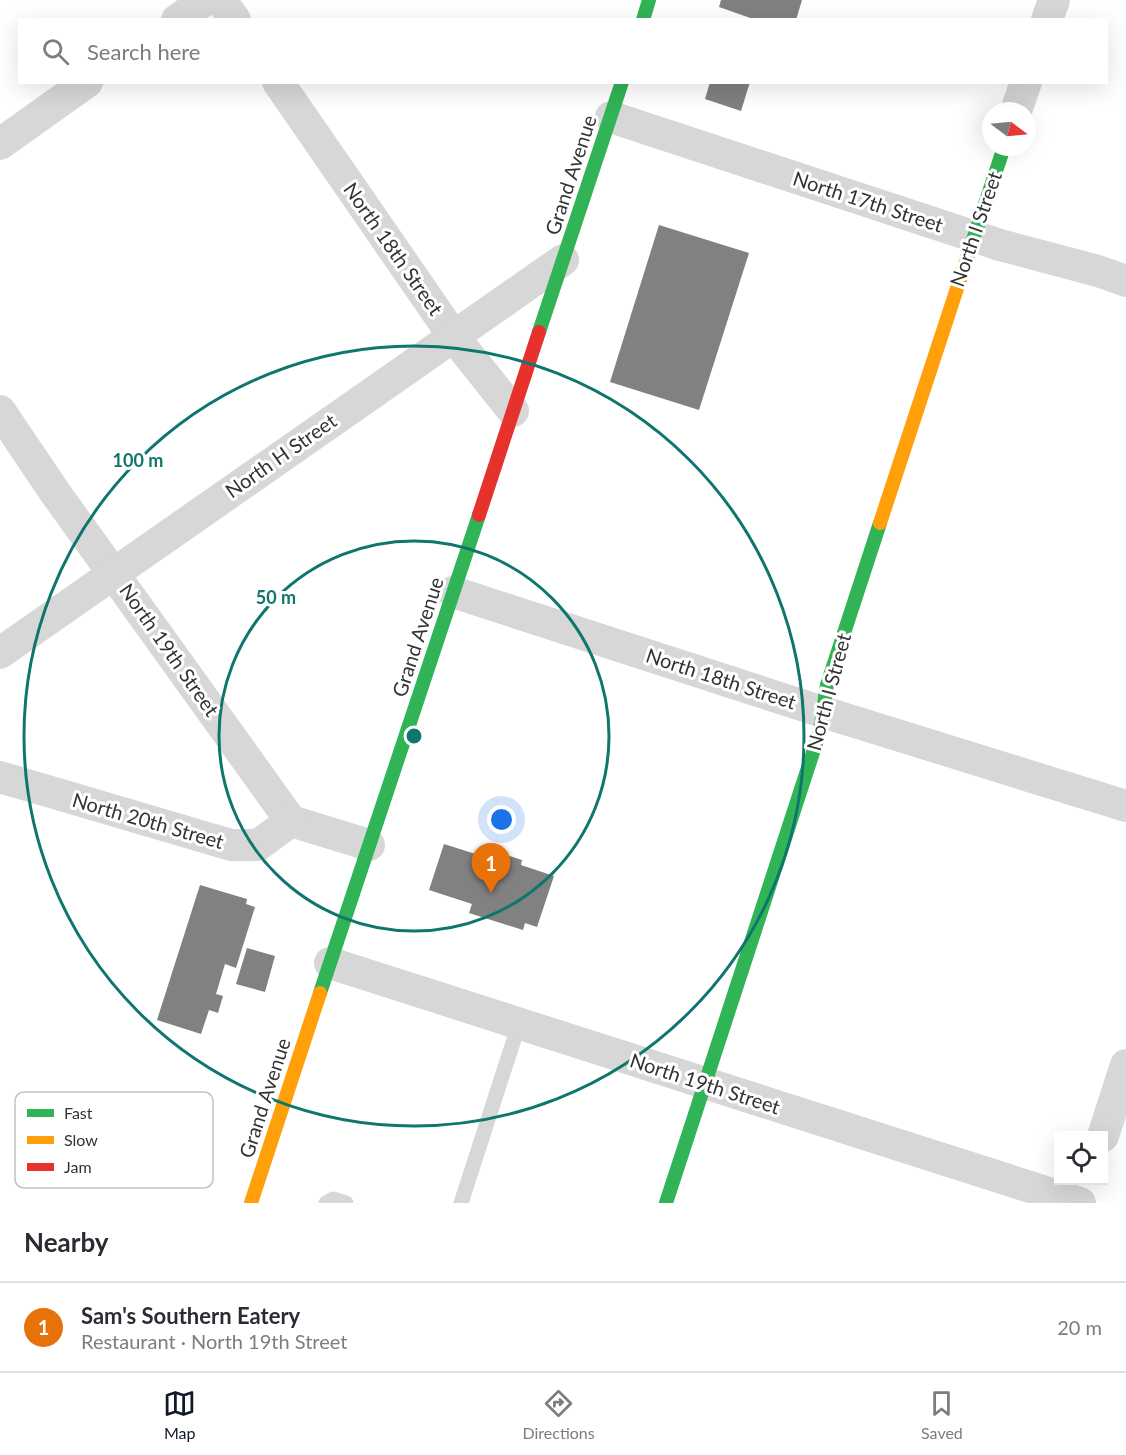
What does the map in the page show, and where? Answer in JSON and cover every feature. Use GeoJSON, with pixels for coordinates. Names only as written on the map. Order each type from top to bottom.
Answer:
{"type":"FeatureCollection","features":[{"type":"Feature","properties":{"kind":"main road"},"geometry":{"type":"LineString","coordinates":[[644,18],[649,0]]}},
{"type":"Feature","properties":{"kind":"main road","name":"Grand Avenue"},"geometry":{"type":"LineString","coordinates":[[251,1203],[621,84]]}},
{"type":"Feature","properties":{"kind":"main road","name":"North I Street"},"geometry":{"type":"LineString","coordinates":[[666,1203],[820,731],[827,686],[1001,156]]}},
{"type":"Feature","properties":{"kind":"street"},"geometry":{"type":"LineString","coordinates":[[180,18],[205,0]]}},
{"type":"Feature","properties":{"kind":"street"},"geometry":{"type":"LineString","coordinates":[[221,0],[234,18]]}},
{"type":"Feature","properties":{"kind":"street"},"geometry":{"type":"LineString","coordinates":[[1048,18],[1054,0]]}},
{"type":"Feature","properties":{"kind":"street"},"geometry":{"type":"LineString","coordinates":[[0,144],[84,84]]}},
{"type":"Feature","properties":{"kind":"street","name":"North 18th Street"},"geometry":{"type":"LineString","coordinates":[[279,84],[454,337],[513,411]]}},
{"type":"Feature","properties":{"kind":"street"},"geometry":{"type":"LineString","coordinates":[[1019,102],[1025,84]]}},
{"type":"Feature","properties":{"kind":"street","name":"North 17th Street"},"geometry":{"type":"LineString","coordinates":[[611,117],[974,237],[1098,271],[1126,281]]}},
{"type":"Feature","properties":{"kind":"street","name":"North H Street"},"geometry":{"type":"LineString","coordinates":[[0,653],[563,260]]}},
{"type":"Feature","properties":{"kind":"street","name":"North 19th Street"},"geometry":{"type":"LineString","coordinates":[[0,411],[54,491],[291,821]]}},
{"type":"Feature","properties":{"kind":"street","name":"North 18th Street"},"geometry":{"type":"LineString","coordinates":[[453,592],[823,712],[1126,806]]}},
{"type":"Feature","properties":{"kind":"street","name":"North 20th Street"},"geometry":{"type":"LineString","coordinates":[[0,777],[231,845],[258,845],[291,821]]}},
{"type":"Feature","properties":{"kind":"street"},"geometry":{"type":"LineString","coordinates":[[291,821],[369,845]]}},
{"type":"Feature","properties":{"kind":"street","name":"North 19th Street"},"geometry":{"type":"LineString","coordinates":[[330,963],[1080,1203]]}},
{"type":"Feature","properties":{"kind":"street"},"geometry":{"type":"LineString","coordinates":[[1105,1131],[1126,1065]]}},
{"type":"Feature","properties":{"kind":"street"},"geometry":{"type":"LineString","coordinates":[[1080,1203],[1086,1185]]}},
{"type":"Feature","properties":{"kind":"lane"},"geometry":{"type":"LineString","coordinates":[[461,1203],[519,1024]]}},
{"type":"Feature","properties":{"kind":"lane"},"geometry":{"type":"LineString","coordinates":[[326,1203],[333,1199],[346,1203]]}},
{"type":"Feature","properties":{"kind":"building"},"geometry":{"type":"Polygon","coordinates":[[[721,0],[802,0],[797,18],[750,18],[719,7],[721,0]]]}},
{"type":"Feature","properties":{"kind":"building"},"geometry":{"type":"Polygon","coordinates":[[[709,84],[749,84],[741,111],[705,99],[709,84]]]}},
{"type":"Feature","properties":{"kind":"building"},"geometry":{"type":"Polygon","coordinates":[[[659,225],[749,253],[699,410],[610,382],[659,225]]]}},
{"type":"Feature","properties":{"kind":"building"},"geometry":{"type":"Polygon","coordinates":[[[444,844],[485,857],[488,849],[522,860],[521,865],[554,876],[537,927],[525,923],[523,930],[469,913],[472,904],[429,890],[444,844]]]}},
{"type":"Feature","properties":{"kind":"building"},"geometry":{"type":"Polygon","coordinates":[[[200,885],[247,899],[246,904],[255,907],[236,968],[225,964],[216,994],[223,996],[218,1013],[209,1010],[201,1034],[157,1020],[200,885]]]}},
{"type":"Feature","properties":{"kind":"building"},"geometry":{"type":"Polygon","coordinates":[[[247,948],[275,956],[265,992],[236,984],[247,948]]]}},
{"type":"Feature","properties":{"kind":"traffic: fast"},"geometry":{"type":"LineString","coordinates":[[644,18],[649,0]]}},
{"type":"Feature","properties":{"kind":"traffic: fast"},"geometry":{"type":"LineString","coordinates":[[539,332],[621,84]]}},
{"type":"Feature","properties":{"kind":"traffic: fast"},"geometry":{"type":"LineString","coordinates":[[967,258],[1001,156]]}},
{"type":"Feature","properties":{"kind":"traffic: fast"},"geometry":{"type":"LineString","coordinates":[[320,993],[479,515]]}},
{"type":"Feature","properties":{"kind":"traffic: fast"},"geometry":{"type":"LineString","coordinates":[[666,1203],[820,731],[827,685],[880,523]]}},
{"type":"Feature","properties":{"kind":"traffic: slow"},"geometry":{"type":"LineString","coordinates":[[880,523],[967,258]]}},
{"type":"Feature","properties":{"kind":"traffic: slow"},"geometry":{"type":"LineString","coordinates":[[251,1203],[320,993]]}},
{"type":"Feature","properties":{"kind":"traffic: jam"},"geometry":{"type":"LineString","coordinates":[[479,515],[539,332]]}},
{"type":"Feature","properties":{"kind":"place","name":"Sam's Southern Eatery"},"geometry":{"type":"Point","coordinates":[491,893]}}]}
